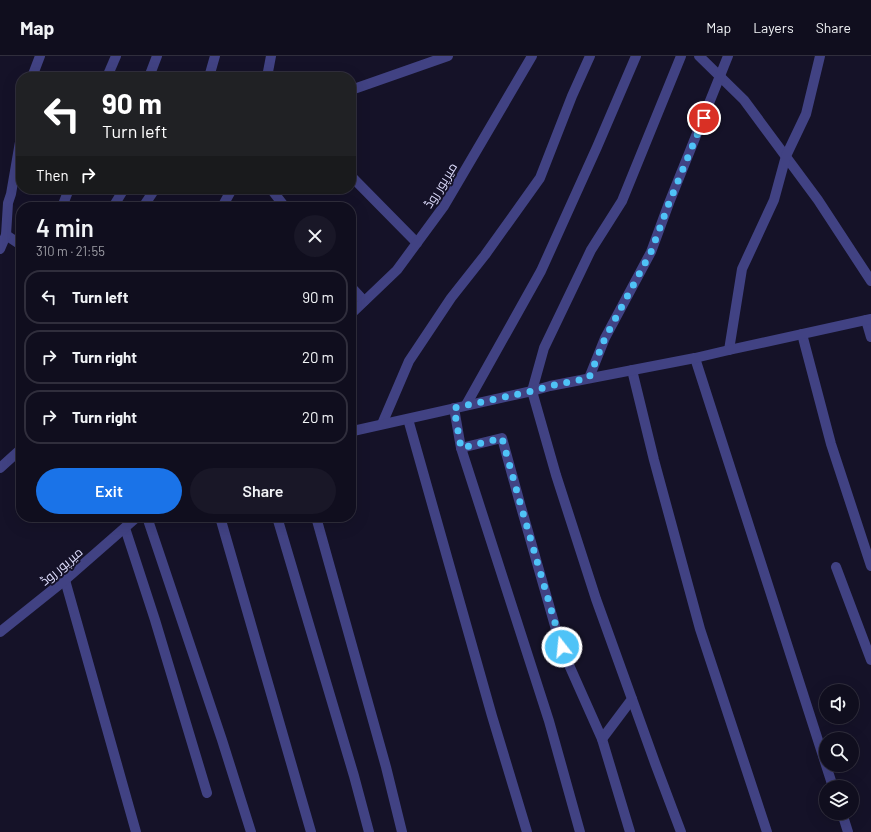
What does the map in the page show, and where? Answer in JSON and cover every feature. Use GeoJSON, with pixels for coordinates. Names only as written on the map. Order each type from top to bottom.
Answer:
{"type":"FeatureCollection","features":[{"type":"Feature","properties":{"kind":"street"},"geometry":{"type":"LineString","coordinates":[[34,72],[40,56]]}},
{"type":"Feature","properties":{"kind":"street"},"geometry":{"type":"LineString","coordinates":[[109,72],[116,56]]}},
{"type":"Feature","properties":{"kind":"street"},"geometry":{"type":"LineString","coordinates":[[151,72],[157,56]]}},
{"type":"Feature","properties":{"kind":"street"},"geometry":{"type":"LineString","coordinates":[[210,72],[215,56]]}},
{"type":"Feature","properties":{"kind":"street"},"geometry":{"type":"LineString","coordinates":[[268,72],[271,56]]}},
{"type":"Feature","properties":{"kind":"street"},"geometry":{"type":"LineString","coordinates":[[356,88],[448,56]]}},
{"type":"Feature","properties":{"kind":"street","name":"میرپور روڈ"},"geometry":{"type":"LineString","coordinates":[[356,309],[397,270],[444,206],[532,56]]}},
{"type":"Feature","properties":{"kind":"street"},"geometry":{"type":"LineString","coordinates":[[382,424],[409,361],[451,298],[485,255],[540,178],[572,96],[590,56]]}},
{"type":"Feature","properties":{"kind":"street"},"geometry":{"type":"LineString","coordinates":[[466,405],[541,271],[636,56]]}},
{"type":"Feature","properties":{"kind":"street"},"geometry":{"type":"LineString","coordinates":[[681,56],[622,201],[591,250],[544,348],[532,391],[556,475],[596,599],[681,832]]}},
{"type":"Feature","properties":{"kind":"street"},"geometry":{"type":"LineString","coordinates":[[699,56],[744,100],[818,200],[871,282]]}},
{"type":"Feature","properties":{"kind":"street"},"geometry":{"type":"LineString","coordinates":[[589,378],[605,338],[651,252],[728,56]]}},
{"type":"Feature","properties":{"kind":"street"},"geometry":{"type":"LineString","coordinates":[[729,350],[742,268],[774,200],[786,156],[806,114],[820,56]]}},
{"type":"Feature","properties":{"kind":"street"},"geometry":{"type":"LineString","coordinates":[[0,249],[6,235],[4,201],[11,194],[16,165]]}},
{"type":"Feature","properties":{"kind":"street"},"geometry":{"type":"LineString","coordinates":[[356,181],[416,243]]}},
{"type":"Feature","properties":{"kind":"street"},"geometry":{"type":"LineString","coordinates":[[275,194],[281,202]]}},
{"type":"Feature","properties":{"kind":"street"},"geometry":{"type":"LineString","coordinates":[[6,235],[16,242]]}},
{"type":"Feature","properties":{"kind":"street"},"geometry":{"type":"LineString","coordinates":[[356,292],[364,301]]}},
{"type":"Feature","properties":{"kind":"street"},"geometry":{"type":"LineString","coordinates":[[356,430],[550,386],[695,358],[869,319],[871,337]]}},
{"type":"Feature","properties":{"kind":"street"},"geometry":{"type":"LineString","coordinates":[[802,334],[831,444],[871,566]]}},
{"type":"Feature","properties":{"kind":"street"},"geometry":{"type":"LineString","coordinates":[[695,358],[831,780]]}},
{"type":"Feature","properties":{"kind":"street"},"geometry":{"type":"LineString","coordinates":[[632,370],[654,460],[700,629],[767,832]]}},
{"type":"Feature","properties":{"kind":"street"},"geometry":{"type":"LineString","coordinates":[[454,408],[461,448],[549,721],[580,832]]}},
{"type":"Feature","properties":{"kind":"street"},"geometry":{"type":"LineString","coordinates":[[408,419],[492,716],[527,832]]}},
{"type":"Feature","properties":{"kind":"street"},"geometry":{"type":"LineString","coordinates":[[461,448],[502,438],[562,647],[602,740],[630,832]]}},
{"type":"Feature","properties":{"kind":"street"},"geometry":{"type":"LineString","coordinates":[[0,468],[16,454]]}},
{"type":"Feature","properties":{"kind":"street","name":"میرپور روڈ"},"geometry":{"type":"LineString","coordinates":[[0,632],[65,580],[131,522]]}},
{"type":"Feature","properties":{"kind":"street"},"geometry":{"type":"LineString","coordinates":[[149,522],[220,732],[251,832]]}},
{"type":"Feature","properties":{"kind":"street"},"geometry":{"type":"LineString","coordinates":[[221,522],[311,832]]}},
{"type":"Feature","properties":{"kind":"street"},"geometry":{"type":"LineString","coordinates":[[278,522],[354,776],[369,832]]}},
{"type":"Feature","properties":{"kind":"street"},"geometry":{"type":"LineString","coordinates":[[317,522],[386,767],[402,832]]}},
{"type":"Feature","properties":{"kind":"street"},"geometry":{"type":"LineString","coordinates":[[124,528],[155,620],[207,792]]}},
{"type":"Feature","properties":{"kind":"street"},"geometry":{"type":"LineString","coordinates":[[836,567],[871,660]]}},
{"type":"Feature","properties":{"kind":"street"},"geometry":{"type":"LineString","coordinates":[[65,580],[136,832]]}},
{"type":"Feature","properties":{"kind":"street"},"geometry":{"type":"LineString","coordinates":[[602,740],[632,699]]}},
{"type":"Feature","properties":{"kind":"street"},"geometry":{"type":"LineString","coordinates":[[844,820],[848,832]]}},
{"type":"Feature","properties":{"kind":"route"},"geometry":{"type":"LineString","coordinates":[[562,647],[502,438],[461,448],[454,408],[589,378],[605,338],[651,252],[669,203],[704,118]]}}]}
